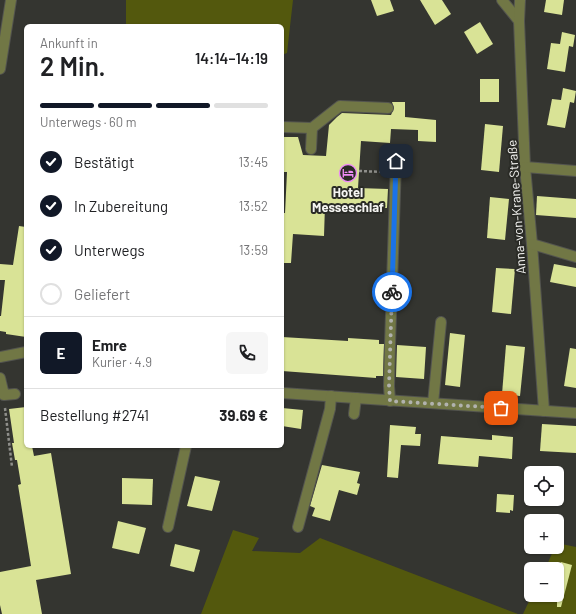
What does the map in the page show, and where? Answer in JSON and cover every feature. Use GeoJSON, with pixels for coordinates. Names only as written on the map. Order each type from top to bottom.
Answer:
{"type":"FeatureCollection","features":[{"type":"Feature","properties":{"kind":"street"},"geometry":{"type":"LineString","coordinates":[[0,69],[3,30],[11,0]]}},
{"type":"Feature","properties":{"kind":"street"},"geometry":{"type":"LineString","coordinates":[[502,0],[519,21]]}},
{"type":"Feature","properties":{"kind":"street","name":"Anna-von-Krane-Straße"},"geometry":{"type":"LineString","coordinates":[[520,0],[519,21],[525,167],[544,411]]}},
{"type":"Feature","properties":{"kind":"street"},"geometry":{"type":"LineString","coordinates":[[284,127],[312,128],[340,106],[388,108]]}},
{"type":"Feature","properties":{"kind":"street"},"geometry":{"type":"LineString","coordinates":[[311,149],[312,128]]}},
{"type":"Feature","properties":{"kind":"street"},"geometry":{"type":"LineString","coordinates":[[390,401],[389,386],[396,161]]}},
{"type":"Feature","properties":{"kind":"street"},"geometry":{"type":"LineString","coordinates":[[525,167],[576,171]]}},
{"type":"Feature","properties":{"kind":"street"},"geometry":{"type":"LineString","coordinates":[[532,244],[576,257]]}},
{"type":"Feature","properties":{"kind":"street"},"geometry":{"type":"LineString","coordinates":[[433,403],[440,322]]}},
{"type":"Feature","properties":{"kind":"street"},"geometry":{"type":"LineString","coordinates":[[0,357],[24,352]]}},
{"type":"Feature","properties":{"kind":"street"},"geometry":{"type":"LineString","coordinates":[[0,378],[4,395],[15,394]]}},
{"type":"Feature","properties":{"kind":"street"},"geometry":{"type":"LineString","coordinates":[[284,393],[576,414]]}},
{"type":"Feature","properties":{"kind":"street"},"geometry":{"type":"LineString","coordinates":[[298,527],[330,409],[331,396]]}},
{"type":"Feature","properties":{"kind":"street"},"geometry":{"type":"LineString","coordinates":[[354,414],[356,398]]}},
{"type":"Feature","properties":{"kind":"street"},"geometry":{"type":"LineString","coordinates":[[168,527],[186,448]]}},
{"type":"Feature","properties":{"kind":"path"},"geometry":{"type":"LineString","coordinates":[[359,171],[395,173]]}},
{"type":"Feature","properties":{"kind":"path"},"geometry":{"type":"LineString","coordinates":[[5,408],[12,467]]}},
{"type":"Feature","properties":{"kind":"green space"},"geometry":{"type":"Polygon","coordinates":[[[126,0],[293,0],[287,53],[284,54],[284,24],[126,24],[126,0]]]}},
{"type":"Feature","properties":{"kind":"green space"},"geometry":{"type":"Polygon","coordinates":[[[233,530],[259,538],[252,551],[300,553],[320,538],[518,614],[201,614],[233,530]]]}},
{"type":"Feature","properties":{"kind":"green space"},"geometry":{"type":"Polygon","coordinates":[[[564,544],[576,547],[576,614],[523,614],[529,602],[564,602],[564,562],[548,562],[552,554],[564,554],[564,544]]]}},
{"type":"Feature","properties":{"kind":"building"},"geometry":{"type":"Polygon","coordinates":[[[371,0],[390,0],[394,11],[377,16],[371,0]]]}},
{"type":"Feature","properties":{"kind":"building"},"geometry":{"type":"Polygon","coordinates":[[[420,0],[442,0],[451,14],[435,25],[420,0]]]}},
{"type":"Feature","properties":{"kind":"building"},"geometry":{"type":"Polygon","coordinates":[[[546,0],[564,0],[562,15],[544,12],[546,0]]]}},
{"type":"Feature","properties":{"kind":"building"},"geometry":{"type":"Polygon","coordinates":[[[480,22],[493,44],[477,54],[464,32],[480,22]]]}},
{"type":"Feature","properties":{"kind":"building"},"geometry":{"type":"Polygon","coordinates":[[[562,32],[575,35],[573,47],[569,46],[565,72],[547,69],[551,43],[560,44],[562,32]]]}},
{"type":"Feature","properties":{"kind":"building"},"geometry":{"type":"Polygon","coordinates":[[[480,79],[499,79],[499,102],[480,102],[480,79]]]}},
{"type":"Feature","properties":{"kind":"building"},"geometry":{"type":"Polygon","coordinates":[[[563,88],[576,91],[574,103],[570,102],[565,128],[547,125],[552,99],[561,100],[563,88]]]}},
{"type":"Feature","properties":{"kind":"building"},"geometry":{"type":"Polygon","coordinates":[[[392,102],[405,102],[405,117],[436,120],[436,142],[418,141],[418,130],[391,129],[390,143],[361,141],[358,188],[388,189],[387,208],[325,205],[324,236],[293,234],[291,263],[284,263],[284,213],[287,172],[284,172],[284,137],[298,137],[303,155],[326,156],[329,125],[342,113],[391,115],[394,108],[392,102]]]}},
{"type":"Feature","properties":{"kind":"building"},"geometry":{"type":"Polygon","coordinates":[[[485,124],[503,126],[499,172],[481,170],[485,124]]]}},
{"type":"Feature","properties":{"kind":"building"},"geometry":{"type":"Polygon","coordinates":[[[537,196],[576,199],[576,218],[536,215],[537,196]]]}},
{"type":"Feature","properties":{"kind":"building"},"geometry":{"type":"Polygon","coordinates":[[[490,197],[509,199],[505,240],[487,238],[490,197]]]}},
{"type":"Feature","properties":{"kind":"building"},"geometry":{"type":"Polygon","coordinates":[[[19,226],[24,227],[24,337],[6,334],[6,332],[0,331],[0,316],[5,280],[0,280],[0,264],[13,265],[19,226]]]}},
{"type":"Feature","properties":{"kind":"building"},"geometry":{"type":"Polygon","coordinates":[[[554,264],[576,268],[576,287],[550,282],[554,264]]]}},
{"type":"Feature","properties":{"kind":"building"},"geometry":{"type":"Polygon","coordinates":[[[496,268],[515,269],[511,314],[492,312],[496,268]]]}},
{"type":"Feature","properties":{"kind":"building"},"geometry":{"type":"Polygon","coordinates":[[[450,333],[465,335],[460,387],[445,385],[450,333]]]}},
{"type":"Feature","properties":{"kind":"building"},"geometry":{"type":"Polygon","coordinates":[[[284,337],[348,341],[348,338],[379,340],[379,344],[384,344],[383,376],[376,376],[376,378],[284,371],[284,337]]]}},
{"type":"Feature","properties":{"kind":"building"},"geometry":{"type":"Polygon","coordinates":[[[397,345],[426,347],[424,379],[396,377],[397,345]]]}},
{"type":"Feature","properties":{"kind":"building"},"geometry":{"type":"Polygon","coordinates":[[[506,345],[525,347],[520,396],[502,394],[506,345]]]}},
{"type":"Feature","properties":{"kind":"building"},"geometry":{"type":"Polygon","coordinates":[[[570,348],[576,349],[576,388],[564,386],[570,348]]]}},
{"type":"Feature","properties":{"kind":"building"},"geometry":{"type":"Polygon","coordinates":[[[24,407],[24,448],[32,448],[34,456],[51,453],[71,574],[36,580],[42,614],[2,614],[0,605],[0,572],[31,566],[18,485],[21,484],[17,460],[15,460],[12,443],[14,443],[9,409],[24,407]]]}},
{"type":"Feature","properties":{"kind":"building"},"geometry":{"type":"Polygon","coordinates":[[[284,408],[303,410],[301,429],[284,426],[284,408]]]}},
{"type":"Feature","properties":{"kind":"building"},"geometry":{"type":"Polygon","coordinates":[[[542,424],[576,426],[576,453],[540,451],[542,424]]]}},
{"type":"Feature","properties":{"kind":"building"},"geometry":{"type":"Polygon","coordinates":[[[390,425],[416,427],[415,434],[421,434],[420,446],[401,445],[398,478],[387,477],[390,425]]]}},
{"type":"Feature","properties":{"kind":"building"},"geometry":{"type":"Polygon","coordinates":[[[492,435],[513,437],[512,459],[479,456],[478,467],[438,464],[441,436],[492,440],[492,435]]]}},
{"type":"Feature","properties":{"kind":"building"},"geometry":{"type":"Polygon","coordinates":[[[322,465],[360,472],[357,483],[360,484],[357,495],[339,490],[330,521],[312,516],[315,508],[310,506],[322,465]]]}},
{"type":"Feature","properties":{"kind":"building"},"geometry":{"type":"Polygon","coordinates":[[[195,476],[220,481],[212,511],[187,506],[195,476]]]}},
{"type":"Feature","properties":{"kind":"building"},"geometry":{"type":"Polygon","coordinates":[[[122,478],[153,479],[152,505],[122,504],[122,478]]]}},
{"type":"Feature","properties":{"kind":"building"},"geometry":{"type":"Polygon","coordinates":[[[497,494],[514,495],[513,511],[510,510],[510,513],[496,512],[497,494]]]}},
{"type":"Feature","properties":{"kind":"building"},"geometry":{"type":"Polygon","coordinates":[[[118,521],[146,528],[139,554],[112,548],[118,521]]]}},
{"type":"Feature","properties":{"kind":"building"},"geometry":{"type":"Polygon","coordinates":[[[175,544],[200,550],[194,572],[170,566],[175,544]]]}},
{"type":"Feature","properties":{"kind":"building"},"geometry":{"type":"Polygon","coordinates":[[[564,563],[572,565],[564,596],[564,563]]]}},
{"type":"Feature","properties":{"kind":"building"},"geometry":{"type":"Polygon","coordinates":[[[557,602],[562,602],[561,607],[557,607],[557,602]]]}},
{"type":"Feature","properties":{"kind":"way so far"},"geometry":{"type":"LineString","coordinates":[[392,292],[389,386],[390,401],[501,408]]}},
{"type":"Feature","properties":{"kind":"place","name":"Hotel Messeschlaf"},"geometry":{"type":"Point","coordinates":[348,173]}},
{"type":"Feature","properties":{"kind":"route"},"geometry":{"type":"LineString","coordinates":[[392,292],[396,161]]}}]}
